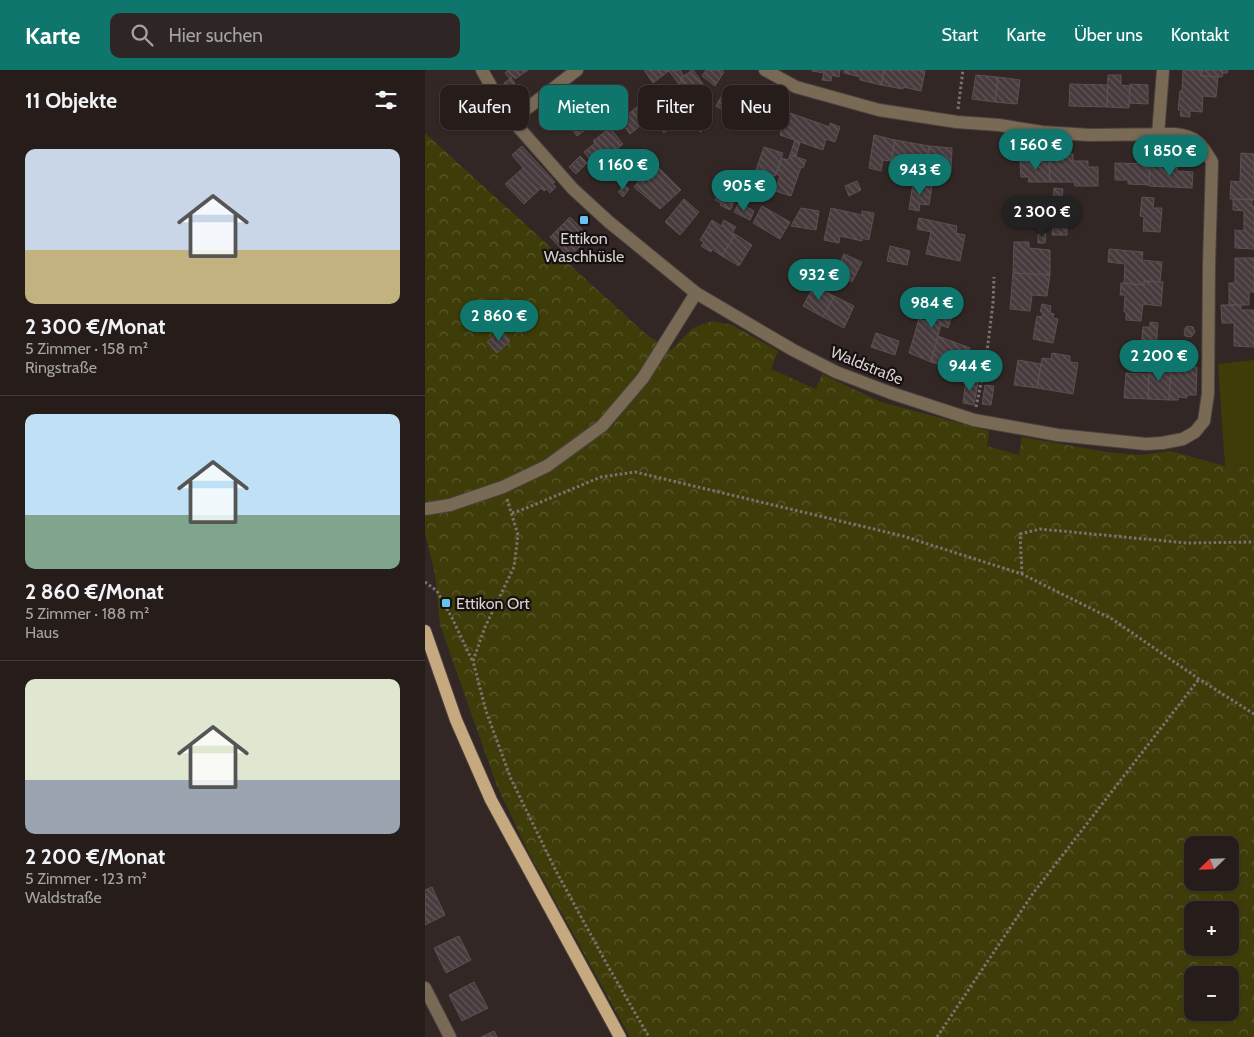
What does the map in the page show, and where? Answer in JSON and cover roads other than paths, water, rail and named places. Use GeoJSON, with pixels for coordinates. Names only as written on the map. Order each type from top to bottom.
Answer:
{"type":"FeatureCollection","features":[{"type":"Feature","properties":{"kind":"main road"},"geometry":{"type":"LineString","coordinates":[[425,632],[456,720],[491,800],[620,1037]]}},
{"type":"Feature","properties":{"kind":"street","name":"Waldstraße"},"geometry":{"type":"LineString","coordinates":[[482,70],[490,85]]}},
{"type":"Feature","properties":{"kind":"street"},"geometry":{"type":"LineString","coordinates":[[529,107],[577,70]]}},
{"type":"Feature","properties":{"kind":"street"},"geometry":{"type":"LineString","coordinates":[[765,70],[796,87],[879,110],[957,122],[1090,136],[1159,135],[1163,70]]}},
{"type":"Feature","properties":{"kind":"street","name":"Waldstraße"},"geometry":{"type":"LineString","coordinates":[[521,130],[573,190],[696,293],[793,350],[836,372],[891,393],[974,420],[1058,435],[1145,444],[1162,444],[1183,439],[1195,432],[1204,421],[1208,394],[1212,162],[1196,140],[1186,135],[1159,135]]}},
{"type":"Feature","properties":{"kind":"street"},"geometry":{"type":"LineString","coordinates":[[425,509],[450,505],[503,487],[547,466],[602,426],[643,378],[696,293]]}},
{"type":"Feature","properties":{"kind":"street"},"geometry":{"type":"LineString","coordinates":[[425,988],[450,1037]]}},
{"type":"Feature","properties":{"kind":"place","name":"Ettikon Waschhüsle"},"geometry":{"type":"Point","coordinates":[584,220]}},
{"type":"Feature","properties":{"kind":"place","name":"Ettikon Ort"},"geometry":{"type":"Point","coordinates":[446,603]}}]}
